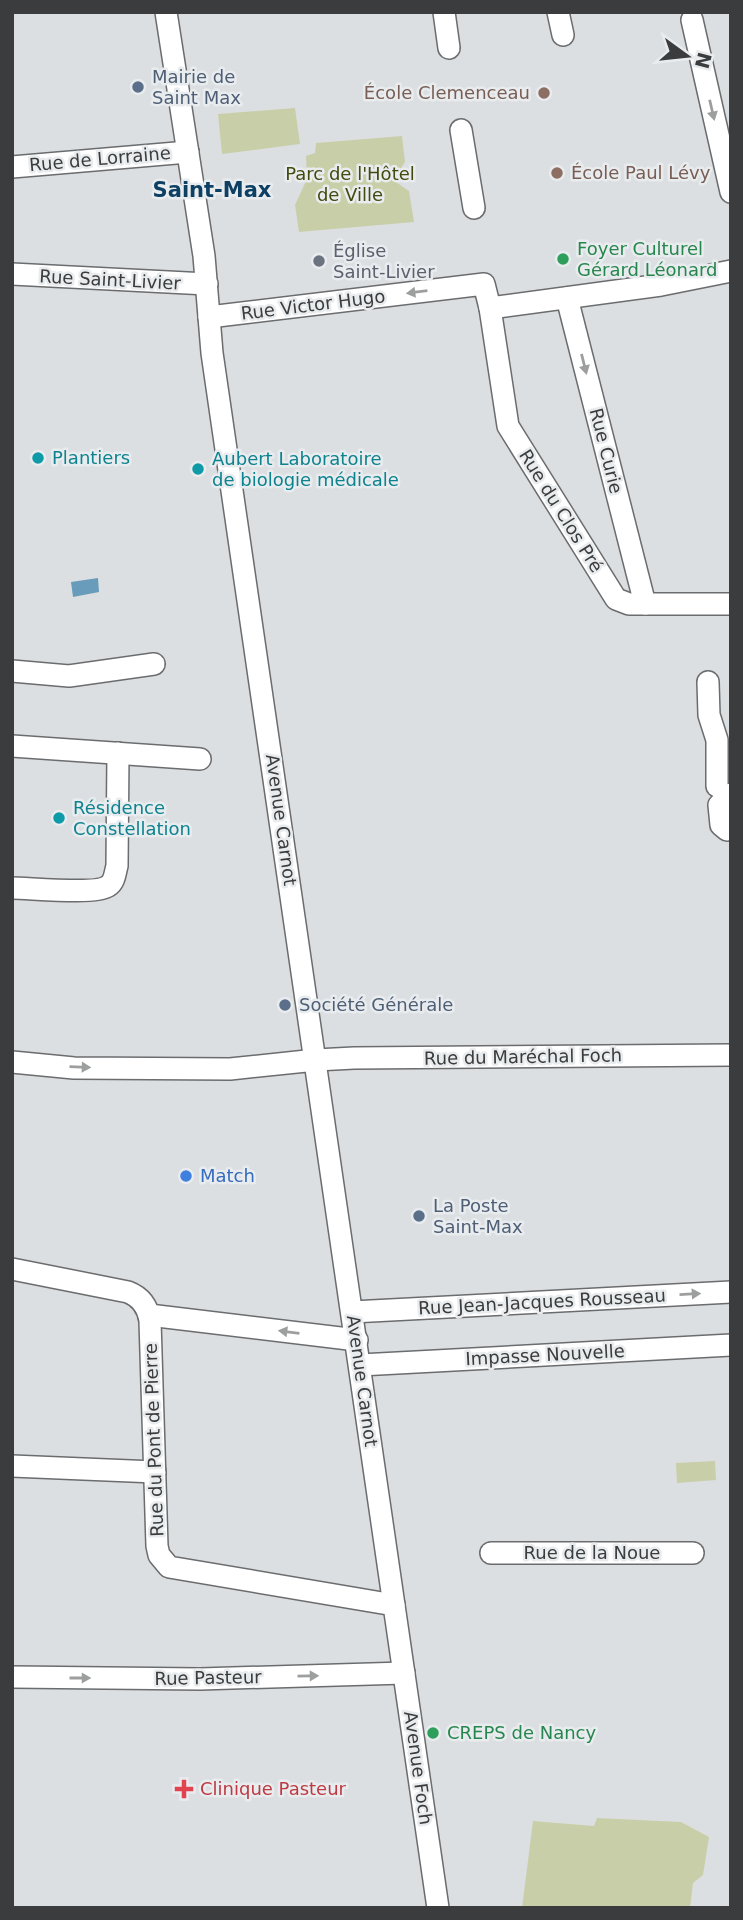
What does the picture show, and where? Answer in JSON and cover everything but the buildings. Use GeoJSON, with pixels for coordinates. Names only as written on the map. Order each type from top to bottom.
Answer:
{"type":"FeatureCollection","features":[{"type":"Feature","properties":{"kind":"street","name":"Avenue Carnot"},"geometry":{"type":"LineString","coordinates":[[166,12],[207,284],[212,353],[398,1628]]}},
{"type":"Feature","properties":{"kind":"street"},"geometry":{"type":"LineString","coordinates":[[444,12],[449,48]]}},
{"type":"Feature","properties":{"kind":"street"},"geometry":{"type":"LineString","coordinates":[[558,12],[563,35]]}},
{"type":"Feature","properties":{"kind":"street"},"geometry":{"type":"LineString","coordinates":[[692,20],[731,192]]}},
{"type":"Feature","properties":{"kind":"street"},"geometry":{"type":"LineString","coordinates":[[461,130],[474,208]]}},
{"type":"Feature","properties":{"kind":"street","name":"Rue de Lorraine"},"geometry":{"type":"LineString","coordinates":[[12,167],[188,152]]}},
{"type":"Feature","properties":{"kind":"street"},"geometry":{"type":"LineString","coordinates":[[491,308],[661,285],[731,271]]}},
{"type":"Feature","properties":{"kind":"street","name":"Rue Saint-Livier"},"geometry":{"type":"LineString","coordinates":[[12,274],[207,284]]}},
{"type":"Feature","properties":{"kind":"street","name":"Rue Victor Hugo"},"geometry":{"type":"LineString","coordinates":[[209,317],[484,284],[491,308]]}},
{"type":"Feature","properties":{"kind":"street","name":"Rue Curie"},"geometry":{"type":"LineString","coordinates":[[568,298],[645,604]]}},
{"type":"Feature","properties":{"kind":"street","name":"Rue du Clos Pré"},"geometry":{"type":"LineString","coordinates":[[491,308],[508,426],[616,599],[629,604],[731,604]]}},
{"type":"Feature","properties":{"kind":"street"},"geometry":{"type":"LineString","coordinates":[[12,671],[69,676],[154,664]]}},
{"type":"Feature","properties":{"kind":"street"},"geometry":{"type":"LineString","coordinates":[[708,682],[709,715],[723,734],[724,790],[719,805],[721,825],[727,830]]}},
{"type":"Feature","properties":{"kind":"street"},"geometry":{"type":"LineString","coordinates":[[12,746],[200,760]]}},
{"type":"Feature","properties":{"kind":"street"},"geometry":{"type":"LineString","coordinates":[[12,888],[93,890],[108,886],[114,878],[117,866],[118,753]]}},
{"type":"Feature","properties":{"kind":"street","name":"Rue du Maréchal Foch"},"geometry":{"type":"LineString","coordinates":[[12,1062],[74,1068],[230,1069],[316,1060],[731,1055]]}},
{"type":"Feature","properties":{"kind":"street"},"geometry":{"type":"LineString","coordinates":[[12,1269],[128,1292],[138,1297],[149,1315],[356,1340]]}},
{"type":"Feature","properties":{"kind":"street","name":"Rue Jean-Jacques Rousseau"},"geometry":{"type":"LineString","coordinates":[[352,1312],[731,1292]]}},
{"type":"Feature","properties":{"kind":"street","name":"Rue du Pont de Pierre"},"geometry":{"type":"LineString","coordinates":[[149,1315],[157,1546],[159,1555],[169,1567],[394,1605]]}},
{"type":"Feature","properties":{"kind":"street","name":"Impasse Nouvelle"},"geometry":{"type":"LineString","coordinates":[[360,1366],[731,1345]]}},
{"type":"Feature","properties":{"kind":"street"},"geometry":{"type":"LineString","coordinates":[[12,1466],[155,1472]]}},
{"type":"Feature","properties":{"kind":"street","name":"Rue de la Noue"},"geometry":{"type":"LineString","coordinates":[[491,1553],[693,1553]]}},
{"type":"Feature","properties":{"kind":"street","name":"Avenue Foch"},"geometry":{"type":"LineString","coordinates":[[398,1628],[438,1908]]}},
{"type":"Feature","properties":{"kind":"street","name":"Rue Pasteur"},"geometry":{"type":"LineString","coordinates":[[12,1677],[200,1679],[404,1674]]}},
{"type":"Feature","properties":{"kind":"green space"},"geometry":{"type":"Polygon","coordinates":[[[295,108],[300,144],[222,154],[218,114],[295,108]]]}},
{"type":"Feature","properties":{"kind":"green space","name":"Parc de l'Hôtel de Ville"},"geometry":{"type":"Polygon","coordinates":[[[402,136],[405,162],[393,180],[409,191],[414,222],[299,232],[295,205],[307,179],[306,156],[315,153],[316,143],[402,136]]]}},
{"type":"Feature","properties":{"kind":"green space"},"geometry":{"type":"Polygon","coordinates":[[[715,1461],[716,1480],[677,1483],[676,1463],[715,1461]]]}},
{"type":"Feature","properties":{"kind":"green space"},"geometry":{"type":"Polygon","coordinates":[[[597,1818],[681,1822],[709,1837],[703,1875],[693,1883],[690,1908],[522,1908],[533,1821],[594,1826],[597,1818]]]}},
{"type":"Feature","properties":{"kind":"water"},"geometry":{"type":"Polygon","coordinates":[[[98,578],[99,592],[73,597],[71,582],[98,578]]]}},
{"type":"Feature","properties":{"kind":"place","name":"Mairie de Saint Max"},"geometry":{"type":"Point","coordinates":[138,87]}},
{"type":"Feature","properties":{"kind":"place","name":"École Clemenceau"},"geometry":{"type":"Point","coordinates":[544,93]}},
{"type":"Feature","properties":{"kind":"place","name":"École Paul Lévy"},"geometry":{"type":"Point","coordinates":[557,173]}},
{"type":"Feature","properties":{"kind":"place","name":"Foyer Culturel Gérard Léonard"},"geometry":{"type":"Point","coordinates":[563,259]}},
{"type":"Feature","properties":{"kind":"place","name":"Église Saint-Livier"},"geometry":{"type":"Point","coordinates":[319,261]}},
{"type":"Feature","properties":{"kind":"place","name":"Plantiers"},"geometry":{"type":"Point","coordinates":[38,458]}},
{"type":"Feature","properties":{"kind":"place","name":"Aubert Laboratoire de biologie médicale"},"geometry":{"type":"Point","coordinates":[198,469]}},
{"type":"Feature","properties":{"kind":"place","name":"Résidence Constellation"},"geometry":{"type":"Point","coordinates":[59,818]}},
{"type":"Feature","properties":{"kind":"place","name":"Société Générale"},"geometry":{"type":"Point","coordinates":[285,1005]}},
{"type":"Feature","properties":{"kind":"place","name":"Match"},"geometry":{"type":"Point","coordinates":[186,1176]}},
{"type":"Feature","properties":{"kind":"place","name":"La Poste Saint-Max"},"geometry":{"type":"Point","coordinates":[419,1216]}},
{"type":"Feature","properties":{"kind":"place","name":"CREPS de Nancy"},"geometry":{"type":"Point","coordinates":[433,1733]}},
{"type":"Feature","properties":{"kind":"place","name":"Clinique Pasteur"},"geometry":{"type":"Point","coordinates":[184,1789]}},
{"type":"Feature","properties":{"kind":"district","name":"Saint-Max"},"geometry":{"type":"Point","coordinates":[212,190]}}]}
